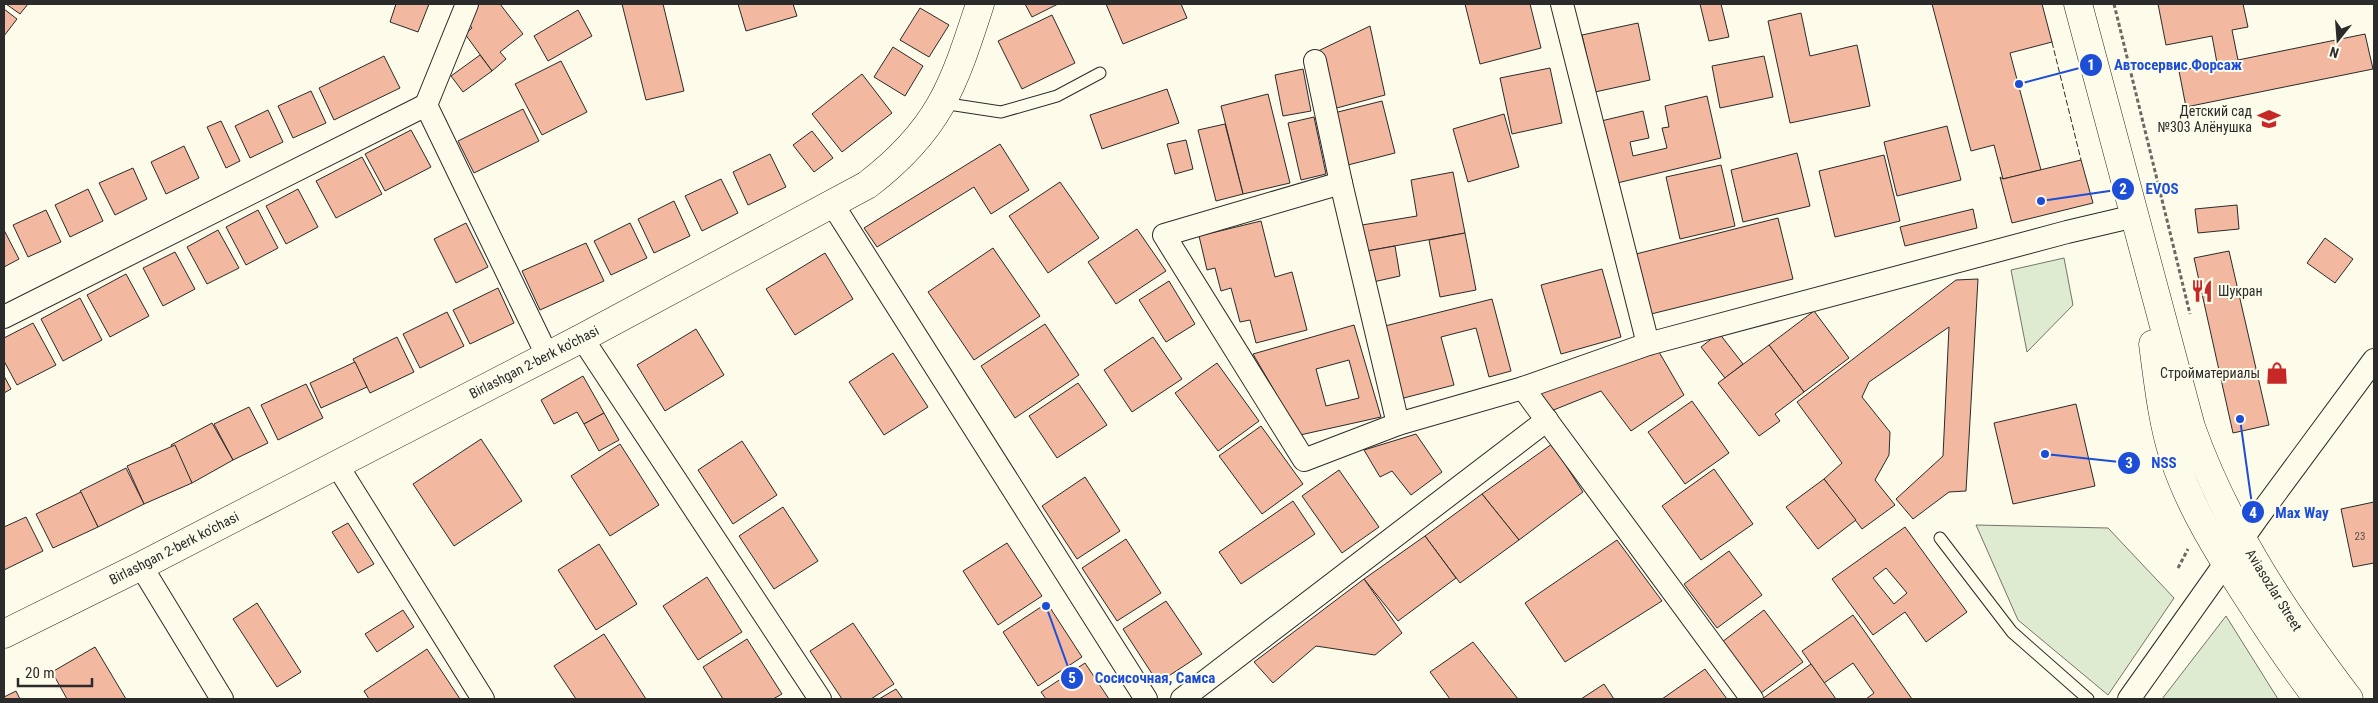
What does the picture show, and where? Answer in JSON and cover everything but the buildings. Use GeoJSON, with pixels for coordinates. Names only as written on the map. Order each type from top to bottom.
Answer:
{"type":"FeatureCollection","features":[{"type":"Feature","properties":{"kind":"main road","name":"Birlashgan 2-berk ko'chasi"},"geometry":{"type":"LineString","coordinates":[[4,634],[141,566],[582,338],[867,185],[895,163],[918,139],[936,116],[960,64],[980,4]]}},
{"type":"Feature","properties":{"kind":"main road","name":"Aviasozlar Street"},"geometry":{"type":"LineString","coordinates":[[2078,4],[2191,427],[2214,486],[2242,539],[2310,647],[2349,699]]}},
{"type":"Feature","properties":{"kind":"main road","name":"Aviasozlar Street"},"geometry":{"type":"LineString","coordinates":[[2135,216],[2168,437],[2180,476],[2226,563],[2278,644],[2318,699]]}},
{"type":"Feature","properties":{"kind":"street"},"geometry":{"type":"LineString","coordinates":[[4,317],[426,105],[467,4]]}},
{"type":"Feature","properties":{"kind":"street"},"geometry":{"type":"LineString","coordinates":[[1562,4],[1648,344]]}},
{"type":"Feature","properties":{"kind":"street"},"geometry":{"type":"LineString","coordinates":[[1315,61],[1341,183],[1398,424]]}},
{"type":"Feature","properties":{"kind":"street"},"geometry":{"type":"LineString","coordinates":[[426,105],[547,355]]}},
{"type":"Feature","properties":{"kind":"street"},"geometry":{"type":"LineString","coordinates":[[1341,183],[1164,235],[1304,460],[1398,424],[1523,388],[1648,344],[2067,232],[2135,216]]}},
{"type":"Feature","properties":{"kind":"street"},"geometry":{"type":"LineString","coordinates":[[832,205],[1146,699]]}},
{"type":"Feature","properties":{"kind":"street"},"geometry":{"type":"LineString","coordinates":[[582,338],[820,699]]}},
{"type":"Feature","properties":{"kind":"street"},"geometry":{"type":"LineString","coordinates":[[2129,699],[2242,539],[2374,360]]}},
{"type":"Feature","properties":{"kind":"street"},"geometry":{"type":"LineString","coordinates":[[1523,388],[1752,699]]}},
{"type":"Feature","properties":{"kind":"street"},"geometry":{"type":"LineString","coordinates":[[1182,699],[1547,420]]}},
{"type":"Feature","properties":{"kind":"street"},"geometry":{"type":"LineString","coordinates":[[337,465],[483,699]]}},
{"type":"Feature","properties":{"kind":"street"},"geometry":{"type":"LineString","coordinates":[[141,566],[222,699]]}},
{"type":"Feature","properties":{"kind":"lane"},"geometry":{"type":"LineString","coordinates":[[942,103],[1001,112],[1057,96],[1100,73]]}},
{"type":"Feature","properties":{"kind":"lane"},"geometry":{"type":"LineString","coordinates":[[1940,538],[2012,632],[2088,699]]}},
{"type":"Feature","properties":{"kind":"path"},"geometry":{"type":"LineString","coordinates":[[2114,4],[2192,322]]}},
{"type":"Feature","properties":{"kind":"green space"},"geometry":{"type":"Polygon","coordinates":[[[2064,258],[2073,305],[2027,352],[2011,270],[2064,258]]]}},
{"type":"Feature","properties":{"kind":"green space"},"geometry":{"type":"Polygon","coordinates":[[[1976,525],[2108,528],[2174,598],[2108,695],[2018,620],[1976,525]]]}},
{"type":"Feature","properties":{"kind":"green space"},"geometry":{"type":"Polygon","coordinates":[[[2226,616],[2278,699],[2162,699],[2226,616]]]}},
{"type":"Feature","properties":{"kind":"fence"},"geometry":{"type":"LineString","coordinates":[[2052,42],[2081,160]]}},
{"type":"Feature","properties":{"kind":"place","name":"Автосервис Форсаж"},"geometry":{"type":"Point","coordinates":[2019,84]}},
{"type":"Feature","properties":{"kind":"place","name":"Детский сад №303 Алёнушка"},"geometry":{"type":"Point","coordinates":[2269,119]}},
{"type":"Feature","properties":{"kind":"place","name":"EVOS"},"geometry":{"type":"Point","coordinates":[2041,201]}},
{"type":"Feature","properties":{"kind":"place","name":"Шукран"},"geometry":{"type":"Point","coordinates":[2202,291]}},
{"type":"Feature","properties":{"kind":"place","name":"Стройматериалы"},"geometry":{"type":"Point","coordinates":[2277,373]}},
{"type":"Feature","properties":{"kind":"place","name":"Max Way"},"geometry":{"type":"Point","coordinates":[2240,419]}},
{"type":"Feature","properties":{"kind":"place","name":"NSS"},"geometry":{"type":"Point","coordinates":[2045,454]}},
{"type":"Feature","properties":{"kind":"place","name":"Сосисочная, Самса"},"geometry":{"type":"Point","coordinates":[1046,606]}}]}
